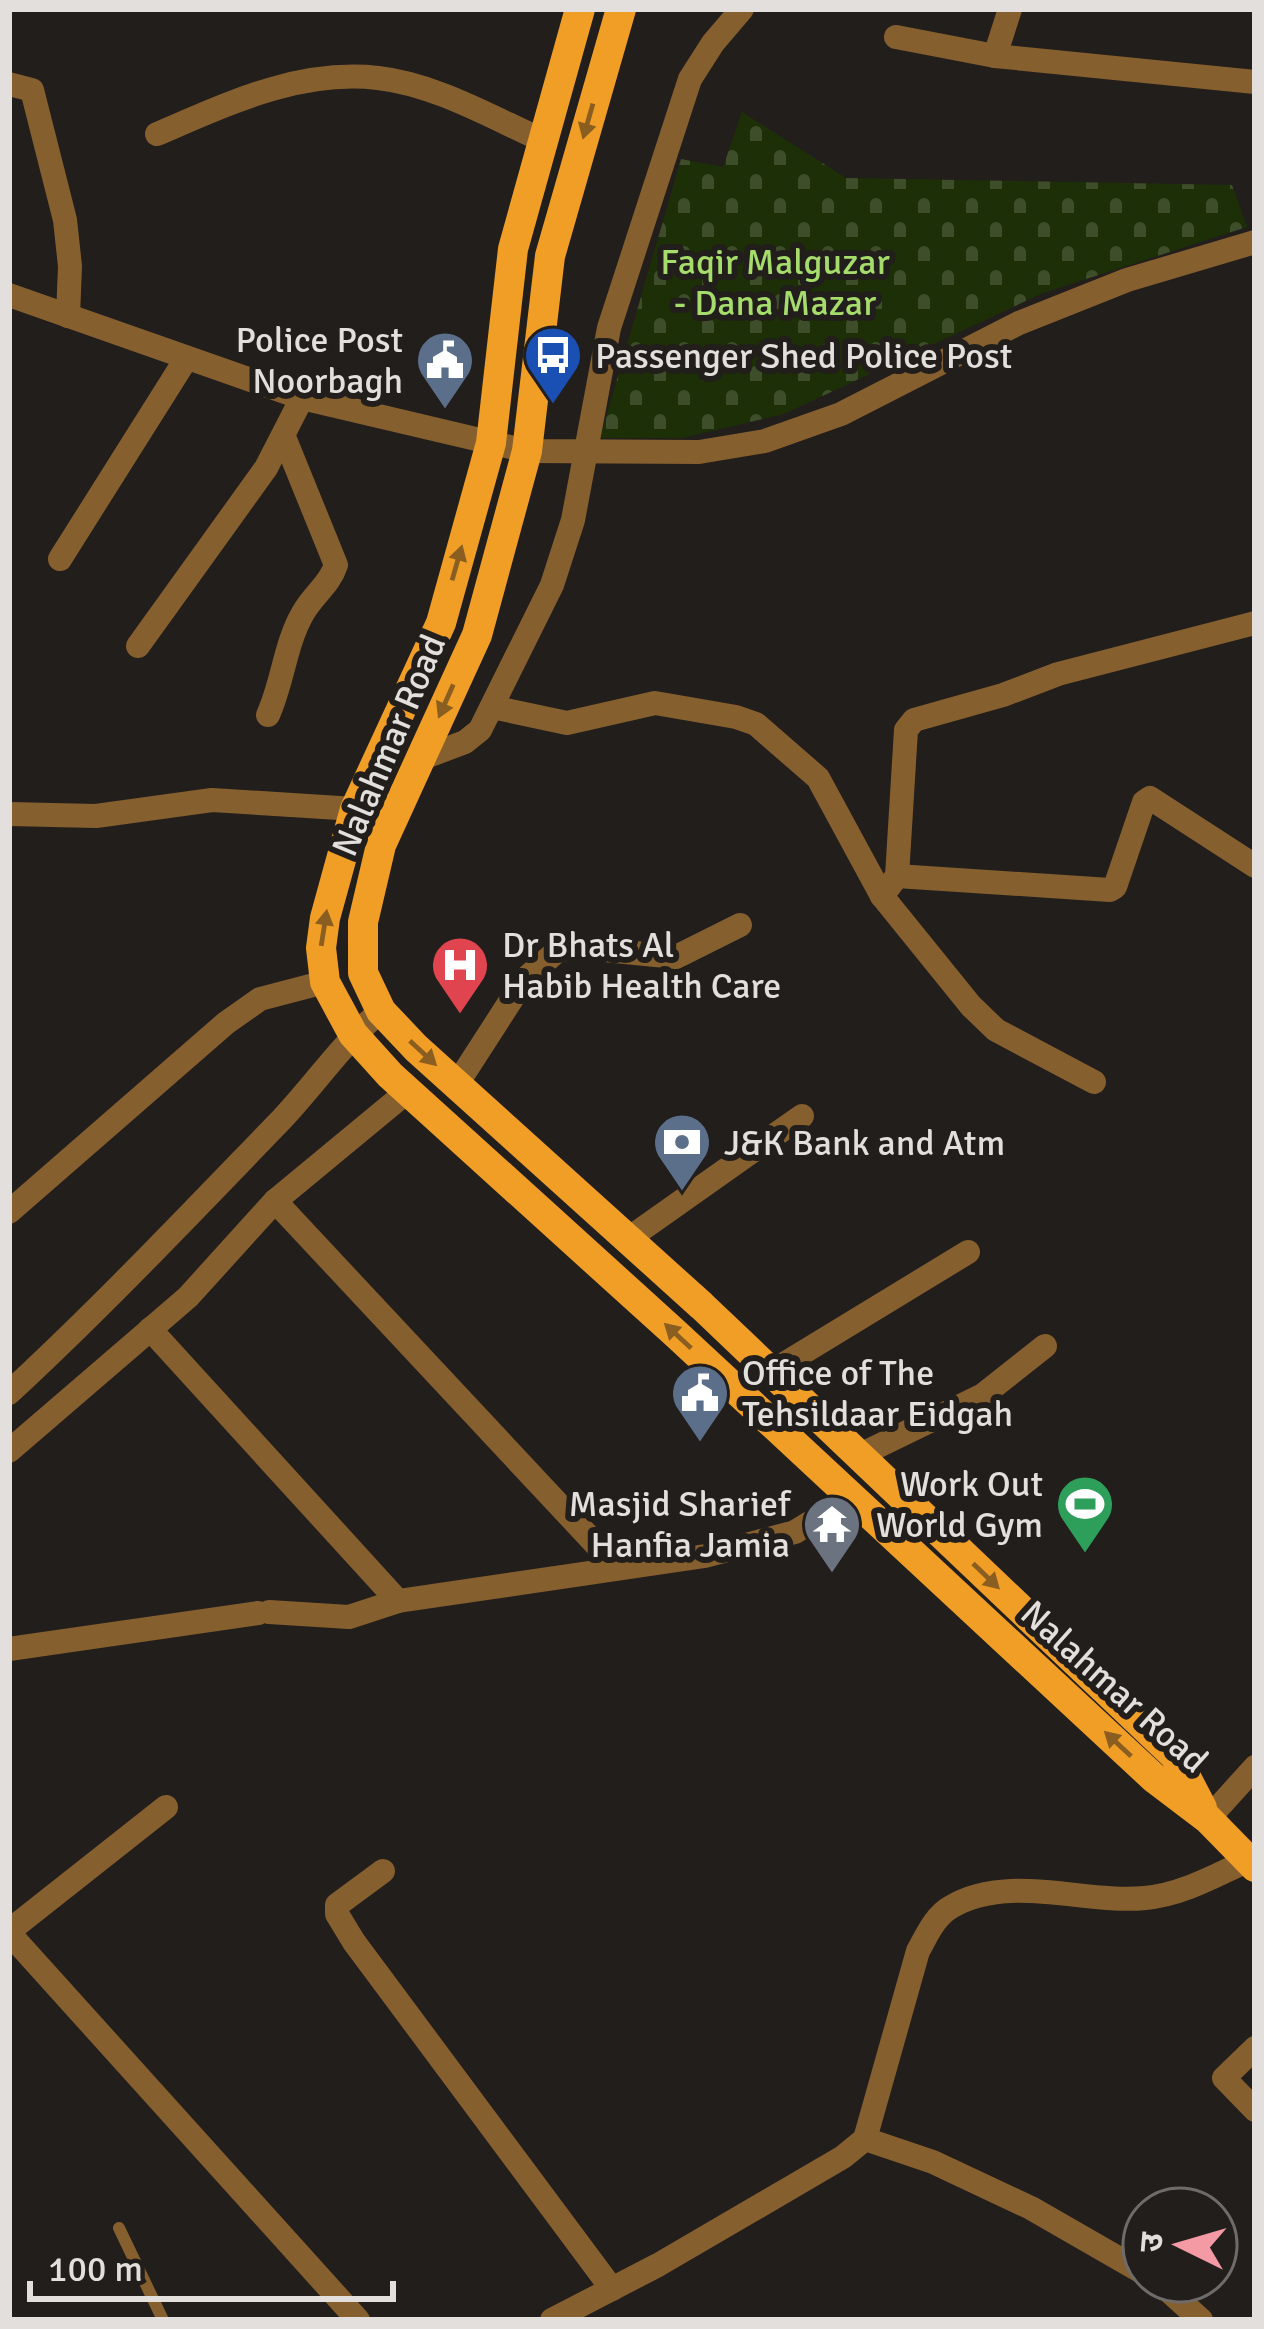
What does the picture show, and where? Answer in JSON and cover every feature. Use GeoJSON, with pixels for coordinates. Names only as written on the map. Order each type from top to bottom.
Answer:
{"type":"FeatureCollection","features":[{"type":"Feature","properties":{"kind":"main road","name":"Nalahmar Road"},"geometry":{"type":"LineString","coordinates":[[580,9],[513,249],[491,443],[441,622],[356,809],[325,918],[321,948],[325,982],[353,1034],[407,1091],[1154,1778],[1208,1819]]}},
{"type":"Feature","properties":{"kind":"main road","name":"Nalahmar Road"},"geometry":{"type":"LineString","coordinates":[[621,9],[550,256],[527,451],[476,635],[381,845],[362,922],[362,973],[381,1011],[860,1455],[1175,1756],[1208,1819]]}},
{"type":"Feature","properties":{"kind":"main road"},"geometry":{"type":"LineString","coordinates":[[1208,1819],[1252,1863]]}},
{"type":"Feature","properties":{"kind":"street"},"geometry":{"type":"LineString","coordinates":[[421,759],[465,742],[480,730],[552,585],[574,520],[609,328],[672,130],[690,79],[712,43],[742,9]]}},
{"type":"Feature","properties":{"kind":"street"},"geometry":{"type":"LineString","coordinates":[[995,56],[1010,9]]}},
{"type":"Feature","properties":{"kind":"street"},"geometry":{"type":"LineString","coordinates":[[896,38],[995,56],[1255,82]]}},
{"type":"Feature","properties":{"kind":"street"},"geometry":{"type":"LineString","coordinates":[[157,134],[262,90],[317,79],[380,78],[439,95],[542,140]]}},
{"type":"Feature","properties":{"kind":"street"},"geometry":{"type":"LineString","coordinates":[[9,84],[32,90],[39,106],[48,165],[65,220],[68,316]]}},
{"type":"Feature","properties":{"kind":"street"},"geometry":{"type":"LineString","coordinates":[[13,305],[68,316],[302,398],[527,451],[699,452],[765,442],[841,414],[1019,322],[1127,280],[1255,242]]}},
{"type":"Feature","properties":{"kind":"street"},"geometry":{"type":"LineString","coordinates":[[60,559],[185,359]]}},
{"type":"Feature","properties":{"kind":"street"},"geometry":{"type":"LineString","coordinates":[[138,646],[237,513],[302,398]]}},
{"type":"Feature","properties":{"kind":"street"},"geometry":{"type":"LineString","coordinates":[[268,715],[279,692],[294,632],[336,565],[284,437]]}},
{"type":"Feature","properties":{"kind":"street"},"geometry":{"type":"LineString","coordinates":[[889,886],[906,730],[914,721],[1058,674],[1255,623]]}},
{"type":"Feature","properties":{"kind":"street"},"geometry":{"type":"LineString","coordinates":[[492,707],[567,723],[655,704],[757,724],[818,778],[971,1006],[996,1030],[1094,1082]]}},
{"type":"Feature","properties":{"kind":"street"},"geometry":{"type":"LineString","coordinates":[[889,886],[1110,890],[1144,802],[1150,798],[1253,859]]}},
{"type":"Feature","properties":{"kind":"street"},"geometry":{"type":"LineString","coordinates":[[9,814],[96,816],[212,800],[356,809]]}},
{"type":"Feature","properties":{"kind":"street"},"geometry":{"type":"LineString","coordinates":[[457,1084],[524,980],[557,951],[574,947],[676,957],[740,925]]}},
{"type":"Feature","properties":{"kind":"street"},"geometry":{"type":"LineString","coordinates":[[9,1212],[226,1023],[260,999],[325,982]]}},
{"type":"Feature","properties":{"kind":"street"},"geometry":{"type":"LineString","coordinates":[[9,1393],[107,1302],[304,1096],[353,1034],[381,1011]]}},
{"type":"Feature","properties":{"kind":"street"},"geometry":{"type":"LineString","coordinates":[[9,1450],[188,1297],[275,1202],[407,1091]]}},
{"type":"Feature","properties":{"kind":"street"},"geometry":{"type":"LineString","coordinates":[[628,1239],[802,1116]]}},
{"type":"Feature","properties":{"kind":"street"},"geometry":{"type":"LineString","coordinates":[[275,1202],[618,1568]]}},
{"type":"Feature","properties":{"kind":"street"},"geometry":{"type":"LineString","coordinates":[[771,1372],[968,1252]]}},
{"type":"Feature","properties":{"kind":"street"},"geometry":{"type":"LineString","coordinates":[[149,1329],[398,1601]]}},
{"type":"Feature","properties":{"kind":"street"},"geometry":{"type":"LineString","coordinates":[[860,1455],[983,1395],[1046,1346]]}},
{"type":"Feature","properties":{"kind":"street"},"geometry":{"type":"LineString","coordinates":[[9,1649],[263,1612],[349,1617],[398,1601],[706,1556],[794,1532],[850,1498]]}},
{"type":"Feature","properties":{"kind":"street"},"geometry":{"type":"LineString","coordinates":[[1208,1819],[1255,1767]]}},
{"type":"Feature","properties":{"kind":"street"},"geometry":{"type":"LineString","coordinates":[[166,1807],[9,1932],[358,2320]]}},
{"type":"Feature","properties":{"kind":"street"},"geometry":{"type":"LineString","coordinates":[[552,2320],[843,2157],[865,2139],[918,1951],[949,1908],[1024,1890],[1114,1898],[1161,1896],[1252,1863]]}},
{"type":"Feature","properties":{"kind":"street"},"geometry":{"type":"LineString","coordinates":[[382,1871],[337,1905],[337,1914],[612,2289]]}},
{"type":"Feature","properties":{"kind":"street"},"geometry":{"type":"LineString","coordinates":[[1255,2048],[1224,2078],[1255,2110]]}},
{"type":"Feature","properties":{"kind":"street"},"geometry":{"type":"LineString","coordinates":[[865,2139],[932,2162],[1031,2208],[1120,2259]]}},
{"type":"Feature","properties":{"kind":"lane"},"geometry":{"type":"LineString","coordinates":[[119,2228],[163,2320]]}},
{"type":"Feature","properties":{"kind":"green space","name":"Faqir Malguzar - Dana Mazar"},"geometry":{"type":"Polygon","coordinates":[[[742,112],[846,178],[1232,185],[1247,227],[1043,293],[784,414],[682,438],[600,438],[681,159],[723,167],[742,112]]]}},
{"type":"Feature","properties":{"kind":"place","name":"Passenger Shed Police Post"},"geometry":{"type":"Point","coordinates":[553,406]}},
{"type":"Feature","properties":{"kind":"place","name":"Police Post Noorbagh"},"geometry":{"type":"Point","coordinates":[445,411]}},
{"type":"Feature","properties":{"kind":"place","name":"Dr Bhats Al Habib Health Care"},"geometry":{"type":"Point","coordinates":[460,1016]}},
{"type":"Feature","properties":{"kind":"place","name":"J&K Bank and Atm"},"geometry":{"type":"Point","coordinates":[682,1193]}},
{"type":"Feature","properties":{"kind":"place","name":"Office of The Tehsildaar Eidgah"},"geometry":{"type":"Point","coordinates":[700,1444]}},
{"type":"Feature","properties":{"kind":"place","name":"Work Out World Gym"},"geometry":{"type":"Point","coordinates":[1085,1555]}},
{"type":"Feature","properties":{"kind":"place","name":"Masjid Sharief Hanfia Jamia"},"geometry":{"type":"Point","coordinates":[832,1575]}}]}
